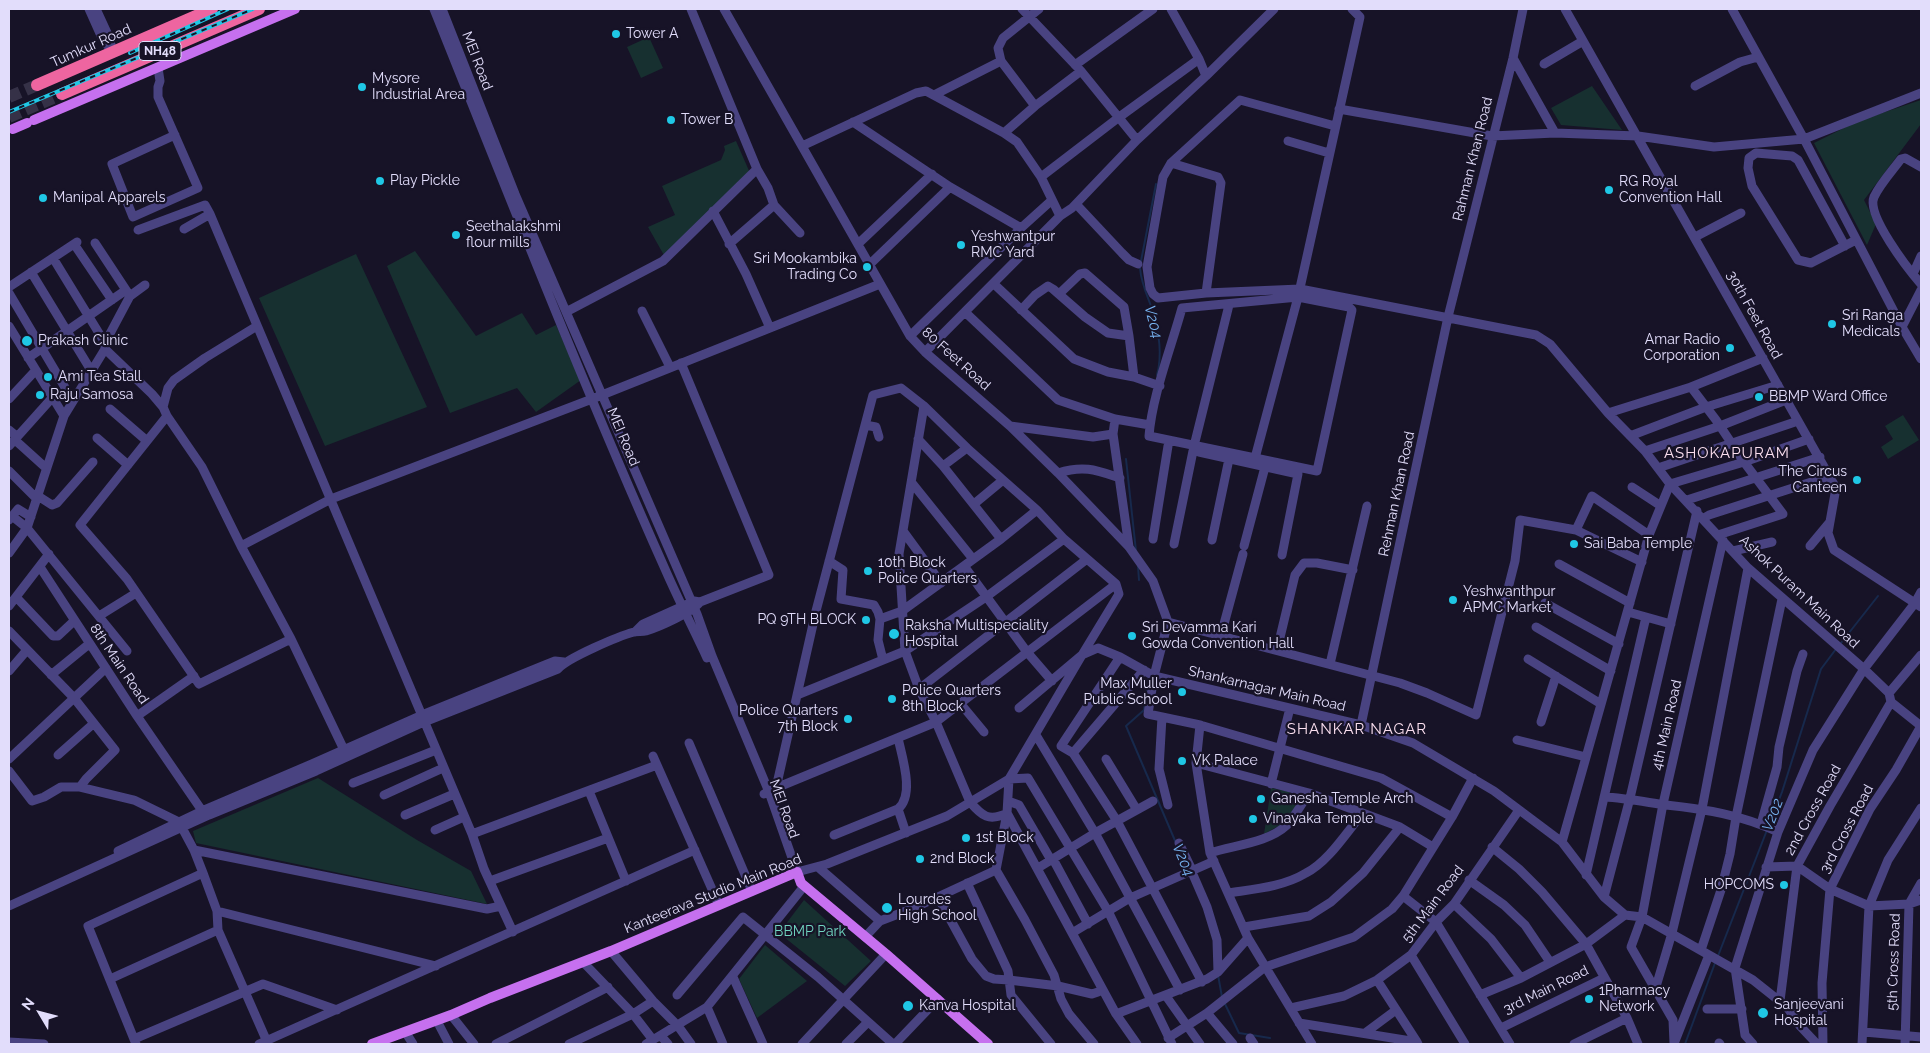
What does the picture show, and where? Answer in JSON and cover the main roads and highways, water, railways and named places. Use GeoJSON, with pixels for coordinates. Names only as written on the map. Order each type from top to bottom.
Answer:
{"type":"FeatureCollection","features":[{"type":"Feature","properties":{"kind":"highway","name":"Tumkur Road"},"geometry":{"type":"LineString","coordinates":[[37,85],[212,9]]}},
{"type":"Feature","properties":{"kind":"highway","name":"NH48"},"geometry":{"type":"LineString","coordinates":[[62,94],[259,9]]}},
{"type":"Feature","properties":{"kind":"main road"},"geometry":{"type":"LineString","coordinates":[[13,129],[295,9]]}},
{"type":"Feature","properties":{"kind":"main road"},"geometry":{"type":"LineString","coordinates":[[795,873],[797,886],[801,890],[884,956],[988,1044]]}},
{"type":"Feature","properties":{"kind":"main road"},"geometry":{"type":"LineString","coordinates":[[795,873],[801,883],[865,937],[884,956]]}},
{"type":"Feature","properties":{"kind":"main road","name":"Kanteerava Studio Main Road"},"geometry":{"type":"LineString","coordinates":[[376,1044],[611,951],[795,873]]}},
{"type":"Feature","properties":{"kind":"main road"},"geometry":{"type":"LineString","coordinates":[[936,1001],[980,1044]]}},
{"type":"Feature","properties":{"kind":"waterway","name":"V204"},"geometry":{"type":"LineString","coordinates":[[1141,261],[1156,184]]}},
{"type":"Feature","properties":{"kind":"waterway","name":"V204"},"geometry":{"type":"LineString","coordinates":[[1140,268],[1158,331],[1160,358],[1157,375]]}},
{"type":"Feature","properties":{"kind":"waterway","name":"V204"},"geometry":{"type":"LineString","coordinates":[[1126,459],[1136,551]]}},
{"type":"Feature","properties":{"kind":"waterway","name":"V204"},"geometry":{"type":"LineString","coordinates":[[1138,566],[1139,580]]}},
{"type":"Feature","properties":{"kind":"waterway","name":"V202"},"geometry":{"type":"LineString","coordinates":[[1841,643],[1878,596]]}},
{"type":"Feature","properties":{"kind":"waterway","name":"V202"},"geometry":{"type":"LineString","coordinates":[[1769,826],[1782,792],[1821,669],[1836,649]]}},
{"type":"Feature","properties":{"kind":"waterway","name":"V204"},"geometry":{"type":"LineString","coordinates":[[1149,676],[1144,710],[1126,726],[1176,843]]}},
{"type":"Feature","properties":{"kind":"waterway","name":"V202"},"geometry":{"type":"LineString","coordinates":[[1718,956],[1767,830]]}},
{"type":"Feature","properties":{"kind":"waterway","name":"V202"},"geometry":{"type":"LineString","coordinates":[[1685,1044],[1715,963]]}},
{"type":"Feature","properties":{"kind":"waterway","name":"V204"},"geometry":{"type":"LineString","coordinates":[[1218,975],[1222,997]]}},
{"type":"Feature","properties":{"kind":"waterway","name":"V204"},"geometry":{"type":"LineString","coordinates":[[1225,1004],[1239,1033],[1270,1038]]}},
{"type":"Feature","properties":{"kind":"tunnel"},"geometry":{"type":"LineString","coordinates":[[9,97],[37,85]]}},
{"type":"Feature","properties":{"kind":"tunnel"},"geometry":{"type":"LineString","coordinates":[[9,117],[62,94]]}},
{"type":"Feature","properties":{"kind":"railway"},"geometry":{"type":"LineString","coordinates":[[130,53],[228,9]]}},
{"type":"Feature","properties":{"kind":"railway"},"geometry":{"type":"LineString","coordinates":[[9,112],[253,9]]}},
{"type":"Feature","properties":{"kind":"place","name":"Tower A"},"geometry":{"type":"Point","coordinates":[616,34]}},
{"type":"Feature","properties":{"kind":"place","name":"Mysore Industrial Area"},"geometry":{"type":"Point","coordinates":[362,87]}},
{"type":"Feature","properties":{"kind":"place","name":"Tower B"},"geometry":{"type":"Point","coordinates":[671,120]}},
{"type":"Feature","properties":{"kind":"place","name":"Play Pickle"},"geometry":{"type":"Point","coordinates":[380,181]}},
{"type":"Feature","properties":{"kind":"place","name":"RG Royal Convention Hall"},"geometry":{"type":"Point","coordinates":[1609,190]}},
{"type":"Feature","properties":{"kind":"place","name":"Manipal Apparels"},"geometry":{"type":"Point","coordinates":[43,198]}},
{"type":"Feature","properties":{"kind":"place","name":"Seethalakshmi flour mills"},"geometry":{"type":"Point","coordinates":[456,235]}},
{"type":"Feature","properties":{"kind":"place","name":"Yeshwantpur RMC Yard"},"geometry":{"type":"Point","coordinates":[961,245]}},
{"type":"Feature","properties":{"kind":"place","name":"Sri Mookambika Trading Co"},"geometry":{"type":"Point","coordinates":[867,267]}},
{"type":"Feature","properties":{"kind":"place","name":"Sri Ranga Medicals"},"geometry":{"type":"Point","coordinates":[1832,324]}},
{"type":"Feature","properties":{"kind":"place","name":"Prakash Clinic"},"geometry":{"type":"Point","coordinates":[27,341]}},
{"type":"Feature","properties":{"kind":"place","name":"Amar Radio Corporation"},"geometry":{"type":"Point","coordinates":[1730,348]}},
{"type":"Feature","properties":{"kind":"place","name":"Ami Tea Stall"},"geometry":{"type":"Point","coordinates":[48,377]}},
{"type":"Feature","properties":{"kind":"place","name":"Raju Samosa"},"geometry":{"type":"Point","coordinates":[40,395]}},
{"type":"Feature","properties":{"kind":"place","name":"BBMP Ward Office"},"geometry":{"type":"Point","coordinates":[1759,397]}},
{"type":"Feature","properties":{"kind":"place","name":"The Circus Canteen"},"geometry":{"type":"Point","coordinates":[1857,480]}},
{"type":"Feature","properties":{"kind":"place","name":"Sai Baba Temple"},"geometry":{"type":"Point","coordinates":[1574,544]}},
{"type":"Feature","properties":{"kind":"place","name":"10th Block Police Quarters"},"geometry":{"type":"Point","coordinates":[868,571]}},
{"type":"Feature","properties":{"kind":"place","name":"Yeshwanthpur APMC Market"},"geometry":{"type":"Point","coordinates":[1453,600]}},
{"type":"Feature","properties":{"kind":"place","name":"PQ 9TH BLOCK"},"geometry":{"type":"Point","coordinates":[866,620]}},
{"type":"Feature","properties":{"kind":"place","name":"Raksha Multispeciality Hospital"},"geometry":{"type":"Point","coordinates":[894,634]}},
{"type":"Feature","properties":{"kind":"place","name":"Sri Devamma Kari Gowda Convention Hall"},"geometry":{"type":"Point","coordinates":[1132,636]}},
{"type":"Feature","properties":{"kind":"place","name":"Max Muller Public School"},"geometry":{"type":"Point","coordinates":[1182,692]}},
{"type":"Feature","properties":{"kind":"place","name":"Police Quarters 8th Block"},"geometry":{"type":"Point","coordinates":[892,699]}},
{"type":"Feature","properties":{"kind":"place","name":"Police Quarters 7th Block"},"geometry":{"type":"Point","coordinates":[848,719]}},
{"type":"Feature","properties":{"kind":"place","name":"VK Palace"},"geometry":{"type":"Point","coordinates":[1182,761]}},
{"type":"Feature","properties":{"kind":"place","name":"Ganesha Temple Arch"},"geometry":{"type":"Point","coordinates":[1261,799]}},
{"type":"Feature","properties":{"kind":"place","name":"Vinayaka Temple"},"geometry":{"type":"Point","coordinates":[1253,819]}},
{"type":"Feature","properties":{"kind":"place","name":"1st Block"},"geometry":{"type":"Point","coordinates":[966,838]}},
{"type":"Feature","properties":{"kind":"place","name":"2nd Block"},"geometry":{"type":"Point","coordinates":[920,859]}},
{"type":"Feature","properties":{"kind":"place","name":"HOPCOMS"},"geometry":{"type":"Point","coordinates":[1784,885]}},
{"type":"Feature","properties":{"kind":"place","name":"Lourdes High School"},"geometry":{"type":"Point","coordinates":[887,908]}},
{"type":"Feature","properties":{"kind":"place","name":"1Pharmacy Network"},"geometry":{"type":"Point","coordinates":[1589,999]}},
{"type":"Feature","properties":{"kind":"place","name":"Kanva Hospital"},"geometry":{"type":"Point","coordinates":[908,1006]}},
{"type":"Feature","properties":{"kind":"place","name":"Sanjeevani Hospital"},"geometry":{"type":"Point","coordinates":[1763,1013]}},
{"type":"Feature","properties":{"kind":"district","name":"ASHOKAPURAM"},"geometry":{"type":"Point","coordinates":[1727,453]}},
{"type":"Feature","properties":{"kind":"district","name":"SHANKAR NAGAR"},"geometry":{"type":"Point","coordinates":[1357,729]}},
{"type":"Feature","properties":{"kind":"park label","name":"BBMP Park"},"geometry":{"type":"Point","coordinates":[810,932]}}]}
